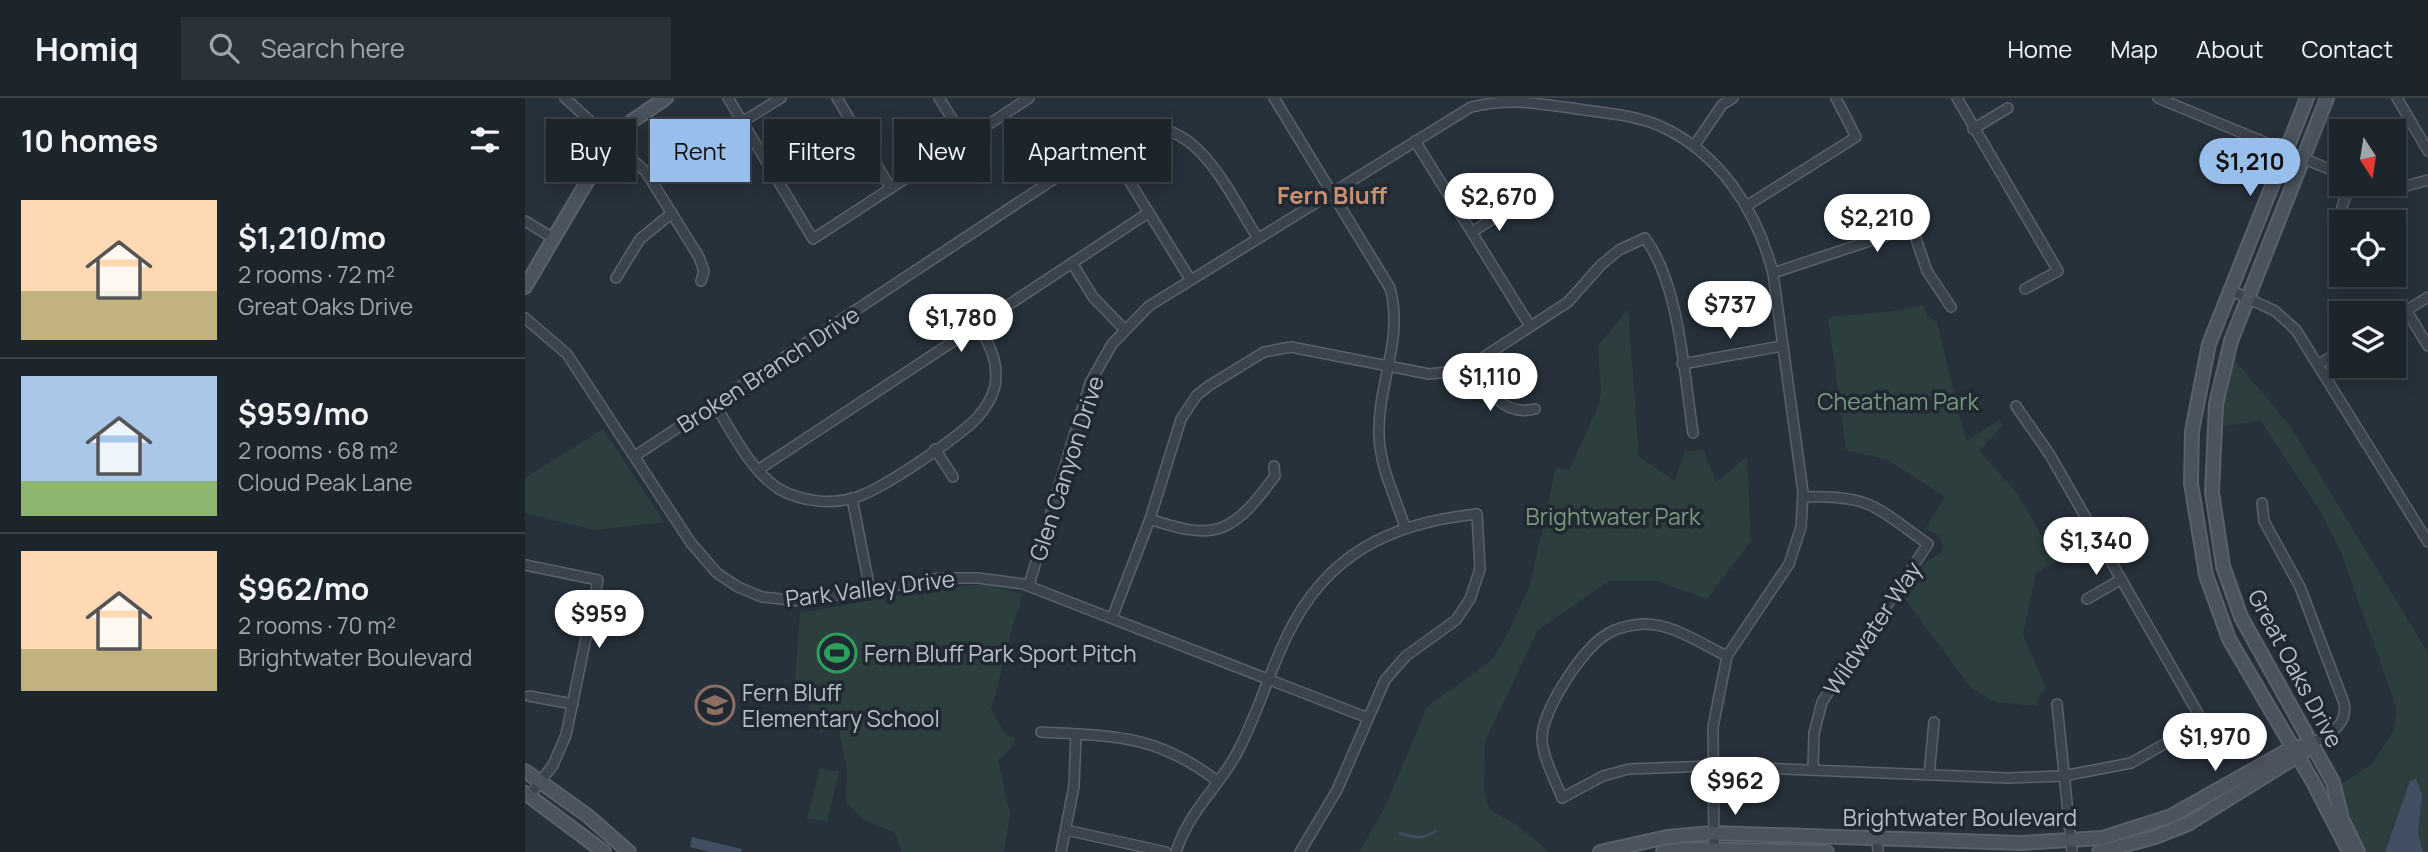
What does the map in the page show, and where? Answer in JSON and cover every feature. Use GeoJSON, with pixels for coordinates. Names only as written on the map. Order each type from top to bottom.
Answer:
{"type":"FeatureCollection","features":[{"type":"Feature","properties":{"kind":"street"},"geometry":{"type":"LineString","coordinates":[[565,98],[587,119]]}},
{"type":"Feature","properties":{"kind":"street"},"geometry":{"type":"LineString","coordinates":[[635,119],[666,98]]}},
{"type":"Feature","properties":{"kind":"street"},"geometry":{"type":"LineString","coordinates":[[728,98],[740,119]]}},
{"type":"Feature","properties":{"kind":"street"},"geometry":{"type":"LineString","coordinates":[[747,119],[781,98]]}},
{"type":"Feature","properties":{"kind":"street"},"geometry":{"type":"LineString","coordinates":[[837,98],[890,187]]}},
{"type":"Feature","properties":{"kind":"street"},"geometry":{"type":"LineString","coordinates":[[939,98],[952,119]]}},
{"type":"Feature","properties":{"kind":"street"},"geometry":{"type":"LineString","coordinates":[[990,123],[1029,98]]}},
{"type":"Feature","properties":{"kind":"street"},"geometry":{"type":"LineString","coordinates":[[1274,98],[1390,288],[1396,324],[1380,410],[1379,440],[1387,478],[1405,527]]}},
{"type":"Feature","properties":{"kind":"street"},"geometry":{"type":"LineString","coordinates":[[1694,146],[1722,105],[1733,98]]}},
{"type":"Feature","properties":{"kind":"street"},"geometry":{"type":"LineString","coordinates":[[1748,205],[1856,137],[1836,98]]}},
{"type":"Feature","properties":{"kind":"street"},"geometry":{"type":"LineString","coordinates":[[1957,98],[2057,271],[2025,289]]}},
{"type":"Feature","properties":{"kind":"street"},"geometry":{"type":"LineString","coordinates":[[2158,98],[2173,101],[2329,169]]}},
{"type":"Feature","properties":{"kind":"street","name":"Great Oaks Drive"},"geometry":{"type":"LineString","coordinates":[[2307,98],[2204,362],[2192,431],[2192,490],[2198,542],[2216,607],[2242,666],[2313,782],[2349,852]]}},
{"type":"Feature","properties":{"kind":"street","name":"Great Oaks Drive"},"geometry":{"type":"LineString","coordinates":[[2327,98],[2305,159],[2247,298],[2222,372],[2211,464],[2217,539],[2236,604],[2256,648],[2333,782],[2342,818],[2358,852]]}},
{"type":"Feature","properties":{"kind":"street"},"geometry":{"type":"LineString","coordinates":[[2397,98],[2428,151]]}},
{"type":"Feature","properties":{"kind":"street","name":"Glen Canyon Drive"},"geometry":{"type":"LineString","coordinates":[[1029,586],[1090,383],[1101,360],[1124,329],[1149,306],[1460,112],[1484,103],[1527,99],[1554,102],[1626,116],[1659,126],[1694,146],[1748,205],[1764,238],[1773,273],[1803,497],[1801,527],[1789,564],[1727,656],[1716,703],[1711,766],[1714,849]]}},
{"type":"Feature","properties":{"kind":"street"},"geometry":{"type":"LineString","coordinates":[[1973,129],[2008,108]]}},
{"type":"Feature","properties":{"kind":"street","name":"Broken Branch Drive"},"geometry":{"type":"LineString","coordinates":[[1171,133],[1192,142],[1216,173],[1257,237]]}},
{"type":"Feature","properties":{"kind":"street"},"geometry":{"type":"LineString","coordinates":[[750,135],[813,239],[898,182]]}},
{"type":"Feature","properties":{"kind":"street"},"geometry":{"type":"LineString","coordinates":[[1415,141],[1530,326]]}},
{"type":"Feature","properties":{"kind":"street"},"geometry":{"type":"LineString","coordinates":[[636,164],[646,173],[673,213],[703,264],[701,281]]}},
{"type":"Feature","properties":{"kind":"street"},"geometry":{"type":"LineString","coordinates":[[2406,186],[2428,180]]}},
{"type":"Feature","properties":{"kind":"street"},"geometry":{"type":"LineString","coordinates":[[525,287],[586,182]]}},
{"type":"Feature","properties":{"kind":"street","name":"Broken Branch Drive"},"geometry":{"type":"LineString","coordinates":[[635,456],[1051,182]]}},
{"type":"Feature","properties":{"kind":"street"},"geometry":{"type":"LineString","coordinates":[[1129,182],[1190,279]]}},
{"type":"Feature","properties":{"kind":"street"},"geometry":{"type":"LineString","coordinates":[[1472,232],[1510,208]]}},
{"type":"Feature","properties":{"kind":"street"},"geometry":{"type":"LineString","coordinates":[[617,278],[641,239],[673,213]]}},
{"type":"Feature","properties":{"kind":"street"},"geometry":{"type":"LineString","coordinates":[[758,470],[1147,213]]}},
{"type":"Feature","properties":{"kind":"street"},"geometry":{"type":"LineString","coordinates":[[525,221],[553,238]]}},
{"type":"Feature","properties":{"kind":"street"},"geometry":{"type":"LineString","coordinates":[[1773,273],[1912,227],[1927,271],[1951,307]]}},
{"type":"Feature","properties":{"kind":"street"},"geometry":{"type":"LineString","coordinates":[[1112,618],[1150,519],[1181,419],[1197,395],[1210,384],[1259,354],[1280,348],[1302,348],[1434,374],[1455,371],[1473,364],[1568,302],[1619,250],[1645,238],[1659,257],[1668,282],[1693,433]]}},
{"type":"Feature","properties":{"kind":"street"},"geometry":{"type":"LineString","coordinates":[[1072,263],[1093,297],[1124,329]]}},
{"type":"Feature","properties":{"kind":"street"},"geometry":{"type":"LineString","coordinates":[[2230,290],[2288,321],[2428,542]]}},
{"type":"Feature","properties":{"kind":"street"},"geometry":{"type":"LineString","coordinates":[[2428,297],[2406,310],[2428,346]]}},
{"type":"Feature","properties":{"kind":"street","name":"Park Valley Drive"},"geometry":{"type":"LineString","coordinates":[[525,318],[566,354],[703,559],[727,581],[762,597],[787,601],[812,600],[959,577],[1029,586],[1368,718]]}},
{"type":"Feature","properties":{"kind":"street"},"geometry":{"type":"LineString","coordinates":[[715,405],[758,470],[779,489],[796,496],[826,501],[852,498],[869,492],[978,417],[994,388],[993,353],[978,326]]}},
{"type":"Feature","properties":{"kind":"street"},"geometry":{"type":"LineString","coordinates":[[1682,364],[1782,346]]}},
{"type":"Feature","properties":{"kind":"street"},"geometry":{"type":"LineString","coordinates":[[2318,365],[2329,358]]}},
{"type":"Feature","properties":{"kind":"street"},"geometry":{"type":"LineString","coordinates":[[1473,364],[1485,386],[1503,405],[1518,412],[1535,409]]}},
{"type":"Feature","properties":{"kind":"street"},"geometry":{"type":"LineString","coordinates":[[1727,656],[1666,627],[1627,626],[1606,634],[1588,651],[1546,717],[1542,736],[1545,754],[1562,798],[1602,776],[1629,769],[1711,766],[2008,778],[2063,776],[2131,763],[2203,722],[2050,456],[2016,406]]}},
{"type":"Feature","properties":{"kind":"street"},"geometry":{"type":"LineString","coordinates":[[935,449],[953,477]]}},
{"type":"Feature","properties":{"kind":"street"},"geometry":{"type":"LineString","coordinates":[[2191,464],[2211,464]]}},
{"type":"Feature","properties":{"kind":"street"},"geometry":{"type":"LineString","coordinates":[[1150,519],[1179,530],[1199,532],[1230,524],[1252,507],[1275,476],[1274,466]]}},
{"type":"Feature","properties":{"kind":"street"},"geometry":{"type":"LineString","coordinates":[[2192,490],[2212,488]]}},
{"type":"Feature","properties":{"kind":"street","name":"Wildwater Way"},"geometry":{"type":"LineString","coordinates":[[1803,497],[1845,496],[1871,503],[1928,544],[1822,702],[1814,733],[1812,769]]}},
{"type":"Feature","properties":{"kind":"street"},"geometry":{"type":"LineString","coordinates":[[852,498],[870,590]]}},
{"type":"Feature","properties":{"kind":"street"},"geometry":{"type":"LineString","coordinates":[[2262,503],[2264,521],[2300,587],[2344,703],[2344,716],[2338,728],[2311,744]]}},
{"type":"Feature","properties":{"kind":"street"},"geometry":{"type":"LineString","coordinates":[[1175,852],[1187,824],[1241,745],[1288,634],[1323,581],[1368,544],[1405,527],[1432,519],[1477,514],[1480,569],[1470,599],[1455,620],[1392,669],[1337,790],[1300,852]]}},
{"type":"Feature","properties":{"kind":"street"},"geometry":{"type":"LineString","coordinates":[[525,565],[598,580],[562,747],[540,782],[527,795],[604,852]]}},
{"type":"Feature","properties":{"kind":"street"},"geometry":{"type":"LineString","coordinates":[[2087,599],[2120,580]]}},
{"type":"Feature","properties":{"kind":"street"},"geometry":{"type":"LineString","coordinates":[[529,696],[573,704]]}},
{"type":"Feature","properties":{"kind":"street"},"geometry":{"type":"LineString","coordinates":[[2057,704],[2071,847]]}},
{"type":"Feature","properties":{"kind":"street"},"geometry":{"type":"LineString","coordinates":[[1929,775],[1934,722]]}},
{"type":"Feature","properties":{"kind":"street"},"geometry":{"type":"LineString","coordinates":[[1041,732],[1117,735],[1140,740],[1180,756],[1216,780]]}},
{"type":"Feature","properties":{"kind":"street"},"geometry":{"type":"LineString","coordinates":[[1061,852],[1076,768],[1076,734]]}},
{"type":"Feature","properties":{"kind":"street","name":"Brightwater Boulevard"},"geometry":{"type":"LineString","coordinates":[[1600,852],[1667,837],[1713,833],[1877,845],[2021,843],[2071,847],[2125,833],[2171,816],[2311,744]]}},
{"type":"Feature","properties":{"kind":"street","name":"Brightwater Boulevard"},"geometry":{"type":"LineString","coordinates":[[2099,852],[2155,837],[2188,824],[2242,791],[2295,752]]}},
{"type":"Feature","properties":{"kind":"street"},"geometry":{"type":"LineString","coordinates":[[525,771],[588,816],[629,852]]}},
{"type":"Feature","properties":{"kind":"street"},"geometry":{"type":"LineString","coordinates":[[2242,791],[2259,787],[2284,773],[2300,773],[2313,782]]}},
{"type":"Feature","properties":{"kind":"street"},"geometry":{"type":"LineString","coordinates":[[1066,830],[1166,852]]}},
{"type":"Feature","properties":{"kind":"street","name":"Brightwater Boulevard"},"geometry":{"type":"LineString","coordinates":[[1663,852],[1714,849],[1828,852]]}},
{"type":"Feature","properties":{"kind":"green space","name":"Cheatham Park"},"geometry":{"type":"Polygon","coordinates":[[[1923,305],[1927,315],[1937,322],[1966,441],[1999,420],[2003,425],[1979,451],[2017,493],[2056,561],[2036,573],[2023,635],[2046,688],[2039,696],[2037,706],[1996,702],[1971,688],[1902,595],[1925,562],[1942,552],[1943,545],[1937,534],[1925,529],[1945,497],[1888,460],[1846,450],[1828,317],[1895,311],[1923,305]]]}},
{"type":"Feature","properties":{"kind":"green space","name":"Brightwater Park"},"geometry":{"type":"Polygon","coordinates":[[[1628,309],[1639,457],[1675,481],[1685,452],[1703,449],[1716,482],[1747,457],[1751,541],[1707,599],[1657,581],[1609,581],[1538,630],[1485,741],[1484,790],[1490,810],[1518,826],[1549,852],[1359,852],[1385,807],[1427,707],[1492,660],[1507,635],[1530,585],[1556,467],[1569,471],[1599,404],[1601,391],[1598,346],[1628,309]]]}},
{"type":"Feature","properties":{"kind":"green space"},"geometry":{"type":"Polygon","coordinates":[[[2232,357],[2290,426],[2428,653],[2428,852],[2364,852],[2345,814],[2341,784],[2371,765],[2393,732],[2397,709],[2341,552],[2320,511],[2261,421],[2224,426],[2220,406],[2232,357]]]}},
{"type":"Feature","properties":{"kind":"green space"},"geometry":{"type":"Polygon","coordinates":[[[603,429],[664,522],[595,530],[525,513],[525,478],[603,429]]]}},
{"type":"Feature","properties":{"kind":"green space"},"geometry":{"type":"Polygon","coordinates":[[[984,584],[1023,594],[991,708],[1005,734],[1015,738],[1012,747],[998,760],[1010,813],[1004,852],[901,852],[895,833],[862,819],[846,802],[847,769],[839,730],[820,732],[795,681],[800,613],[925,590],[984,584]]]}},
{"type":"Feature","properties":{"kind":"green space"},"geometry":{"type":"Polygon","coordinates":[[[820,768],[839,772],[827,822],[807,818],[820,768]]]}},
{"type":"Feature","properties":{"kind":"water"},"geometry":{"type":"Polygon","coordinates":[[[2416,779],[2422,794],[2418,833],[2423,852],[2385,852],[2410,781],[2416,779]]]}},
{"type":"Feature","properties":{"kind":"water"},"geometry":{"type":"Polygon","coordinates":[[[692,837],[742,849],[741,852],[709,852],[690,847],[692,837]]]}},
{"type":"Feature","properties":{"kind":"waterway"},"geometry":{"type":"LineString","coordinates":[[1400,833],[1418,837],[1436,831]]}},
{"type":"Feature","properties":{"kind":"place","name":"Fern Bluff Park Sport Pitch"},"geometry":{"type":"Point","coordinates":[837,653]}},
{"type":"Feature","properties":{"kind":"place","name":"Fern Bluff Elementary School"},"geometry":{"type":"Point","coordinates":[715,705]}},
{"type":"Feature","properties":{"kind":"district","name":"Fern Bluff"},"geometry":{"type":"Point","coordinates":[1332,194]}}]}
